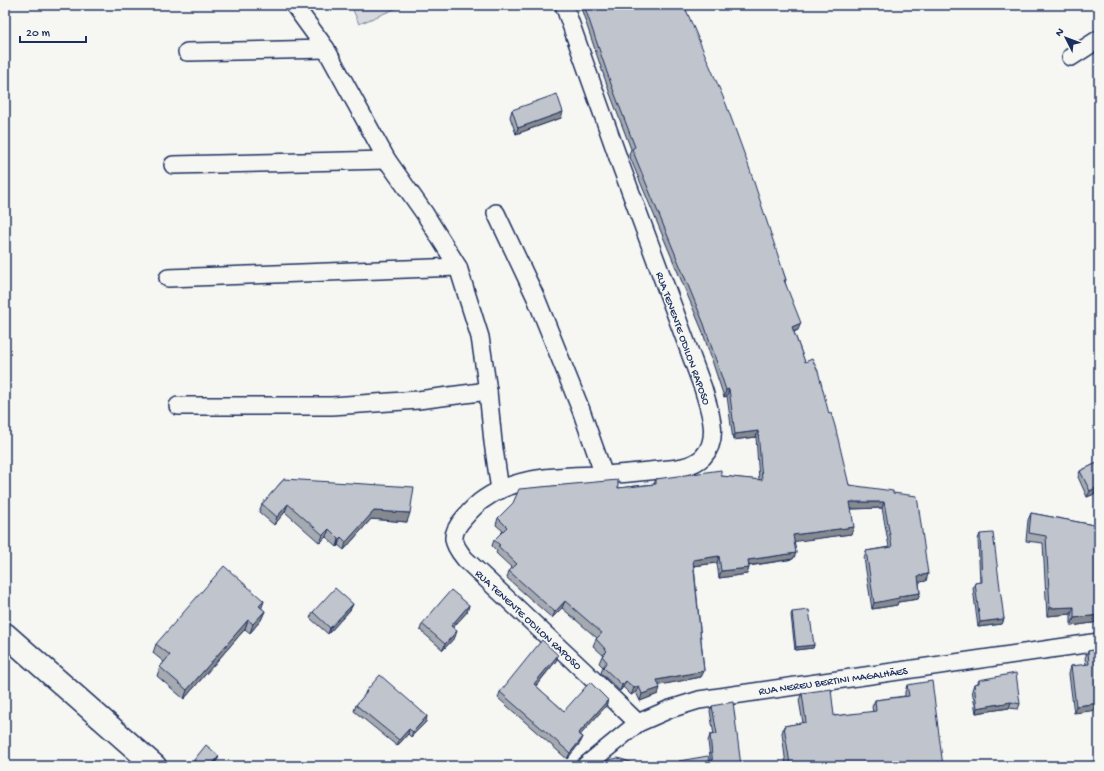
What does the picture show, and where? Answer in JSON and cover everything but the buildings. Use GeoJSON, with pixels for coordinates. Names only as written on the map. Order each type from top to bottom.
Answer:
{"type":"FeatureCollection","features":[{"type":"Feature","properties":{"kind":"street"},"geometry":{"type":"LineString","coordinates":[[294,5],[326,49],[387,160],[425,214],[458,267],[480,337],[500,490]]}},
{"type":"Feature","properties":{"kind":"street","name":"RUA TENENTE ODILON RAPOSO"},"geometry":{"type":"LineString","coordinates":[[564,5],[621,166],[703,388],[712,418],[713,429],[711,443],[707,453],[692,464],[673,468],[604,474],[553,476],[517,484],[500,490],[483,499],[458,525],[453,541],[465,559],[638,723]]}},
{"type":"Feature","properties":{"kind":"street"},"geometry":{"type":"LineString","coordinates":[[1071,57],[1099,39]]}},
{"type":"Feature","properties":{"kind":"street"},"geometry":{"type":"LineString","coordinates":[[187,52],[326,49]]}},
{"type":"Feature","properties":{"kind":"street"},"geometry":{"type":"LineString","coordinates":[[173,165],[387,160]]}},
{"type":"Feature","properties":{"kind":"street"},"geometry":{"type":"LineString","coordinates":[[496,212],[541,311],[581,410],[604,474]]}},
{"type":"Feature","properties":{"kind":"street"},"geometry":{"type":"LineString","coordinates":[[168,278],[458,267]]}},
{"type":"Feature","properties":{"kind":"street"},"geometry":{"type":"LineString","coordinates":[[178,406],[332,406],[418,400],[488,391]]}},
{"type":"Feature","properties":{"kind":"street"},"geometry":{"type":"LineString","coordinates":[[5,634],[155,766]]}},
{"type":"Feature","properties":{"kind":"street","name":"RUA NEREU BERTINI MAGALHÃES"},"geometry":{"type":"LineString","coordinates":[[585,766],[638,723],[670,709],[699,700],[1099,642]]}},
{"type":"Feature","properties":{"kind":"shaded area"},"geometry":{"type":"Polygon","coordinates":[[[351,5],[404,5],[359,24],[351,5]]]}}]}
